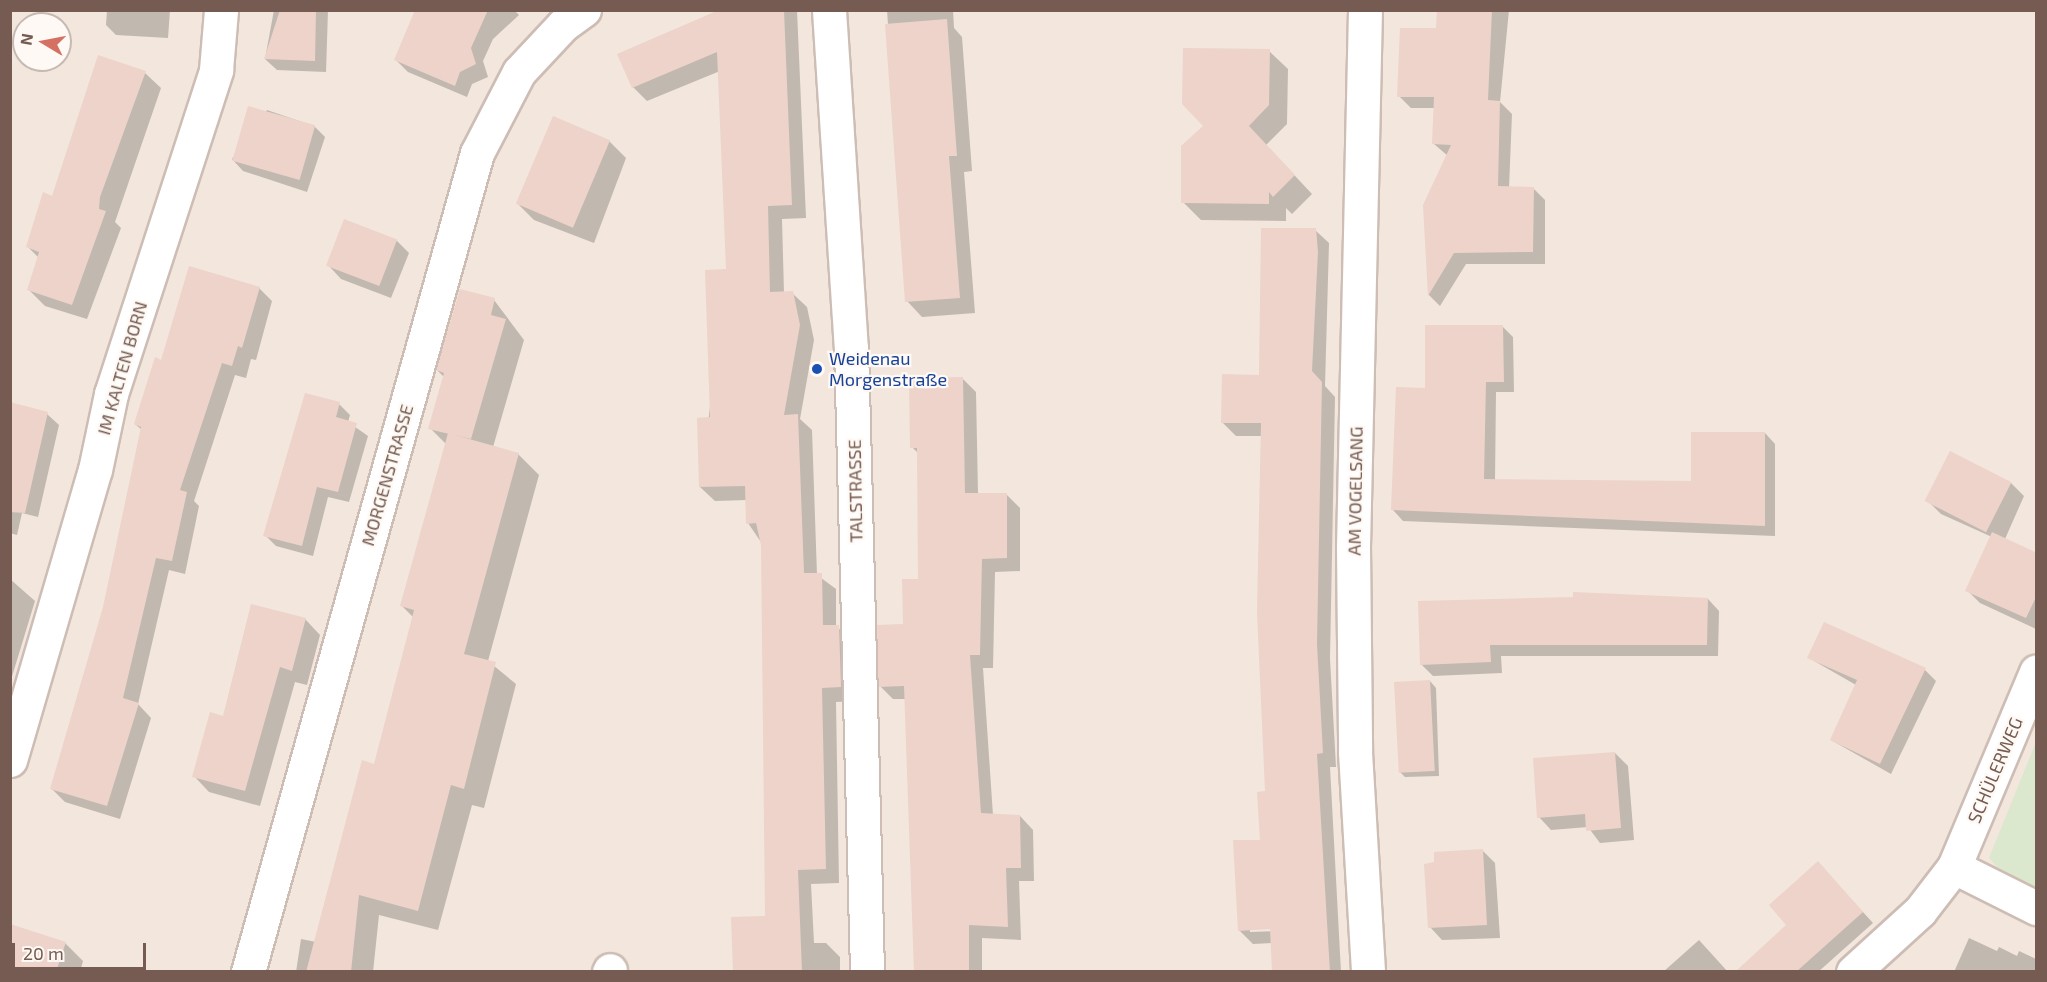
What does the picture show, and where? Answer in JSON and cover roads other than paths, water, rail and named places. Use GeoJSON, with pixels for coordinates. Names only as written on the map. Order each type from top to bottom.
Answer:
{"type":"FeatureCollection","features":[{"type":"Feature","properties":{"kind":"street","name":"IM KALTEN BORN"},"geometry":{"type":"LineString","coordinates":[[10,760],[95,470],[111,394],[216,70],[221,10]]}},
{"type":"Feature","properties":{"kind":"street","name":"MORGENSTRASSE"},"geometry":{"type":"LineString","coordinates":[[248,972],[477,153],[519,72],[563,25],[584,10]]}},
{"type":"Feature","properties":{"kind":"street","name":"TALSTRASSE"},"geometry":{"type":"LineString","coordinates":[[829,10],[851,348],[867,972]]}},
{"type":"Feature","properties":{"kind":"street","name":"AM VOGELSANG"},"geometry":{"type":"LineString","coordinates":[[1365,10],[1353,557],[1355,752],[1368,972]]}},
{"type":"Feature","properties":{"kind":"street","name":"SCHÜLERWEG"},"geometry":{"type":"LineString","coordinates":[[1853,972],[1920,911],[1954,867],[2037,672]]}},
{"type":"Feature","properties":{"kind":"street"},"geometry":{"type":"LineString","coordinates":[[1954,867],[2037,908]]}},
{"type":"Feature","properties":{"kind":"place","name":"Weidenau Morgenstraße"},"geometry":{"type":"Point","coordinates":[817,369]}}]}
